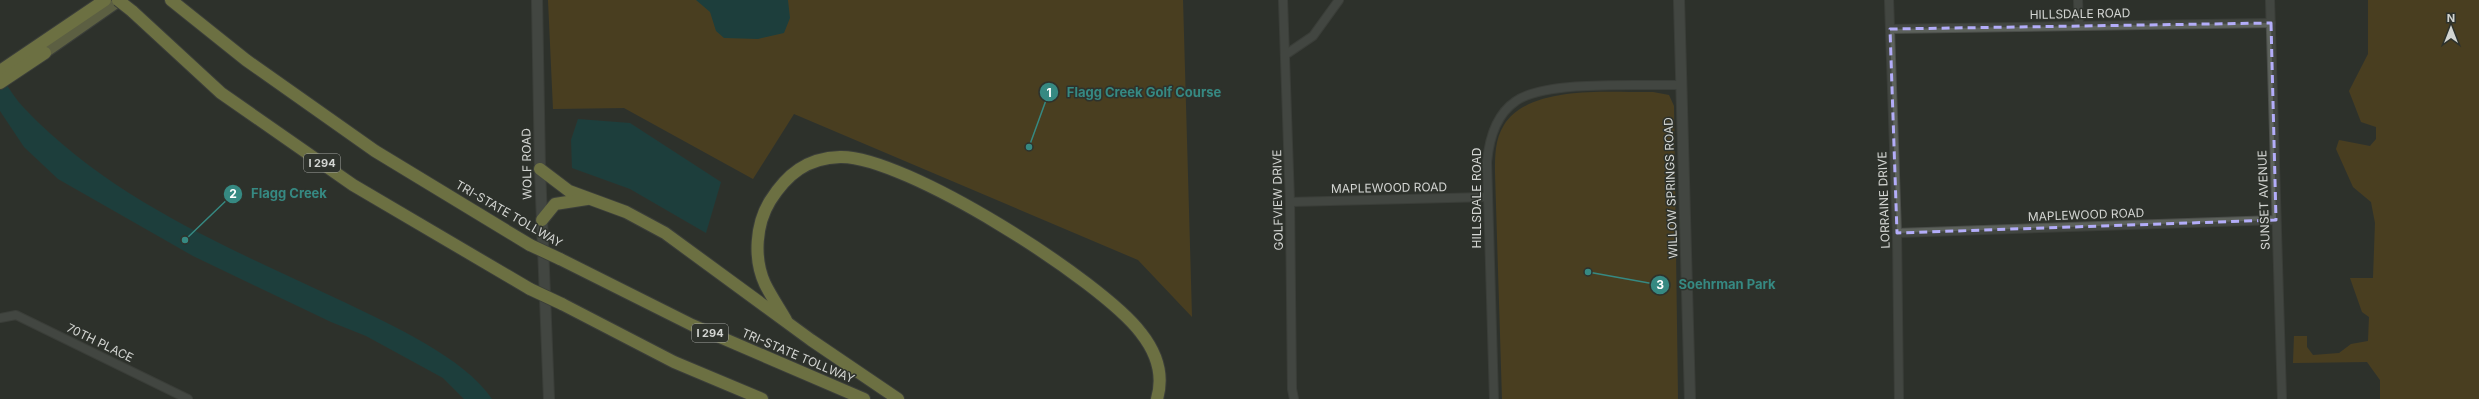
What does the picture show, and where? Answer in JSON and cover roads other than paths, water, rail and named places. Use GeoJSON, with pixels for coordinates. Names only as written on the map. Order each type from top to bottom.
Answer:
{"type":"FeatureCollection","features":[{"type":"Feature","properties":{"kind":"highway"},"geometry":{"type":"LineString","coordinates":[[3,72],[39,38],[96,0]]}},
{"type":"Feature","properties":{"kind":"highway"},"geometry":{"type":"LineString","coordinates":[[3,72],[105,0]]}},
{"type":"Feature","properties":{"kind":"highway","name":"I 294"},"geometry":{"type":"LineString","coordinates":[[119,0],[221,93],[353,185],[530,289],[674,362],[762,399]]}},
{"type":"Feature","properties":{"kind":"highway","name":"TRI-STATE TOLLWAY"},"geometry":{"type":"LineString","coordinates":[[171,0],[246,60],[375,151],[530,245],[692,324],[864,399]]}},
{"type":"Feature","properties":{"kind":"highway"},"geometry":{"type":"LineString","coordinates":[[3,72],[45,53]]}},
{"type":"Feature","properties":{"kind":"highway"},"geometry":{"type":"LineString","coordinates":[[786,320],[764,283],[757,247],[762,215],[780,185],[796,169],[813,161],[827,158],[842,156],[862,160],[912,179],[988,218],[1038,249],[1103,297],[1133,323],[1149,344],[1158,364],[1160,380],[1157,399]]}},
{"type":"Feature","properties":{"kind":"highway"},"geometry":{"type":"LineString","coordinates":[[540,169],[569,191],[626,212],[665,233],[898,399]]}},
{"type":"Feature","properties":{"kind":"highway"},"geometry":{"type":"LineString","coordinates":[[542,220],[555,204],[590,199]]}},
{"type":"Feature","properties":{"kind":"main road"},"geometry":{"type":"LineString","coordinates":[[45,53],[119,0]]}},
{"type":"Feature","properties":{"kind":"street","name":"WOLF ROAD"},"geometry":{"type":"LineString","coordinates":[[537,0],[540,169],[549,399]]}},
{"type":"Feature","properties":{"kind":"street","name":"GOLFVIEW DRIVE"},"geometry":{"type":"LineString","coordinates":[[1283,0],[1290,202],[1292,389],[1294,399]]}},
{"type":"Feature","properties":{"kind":"street"},"geometry":{"type":"LineString","coordinates":[[1285,55],[1313,36],[1339,0]]}},
{"type":"Feature","properties":{"kind":"street","name":"WILLOW SPRINGS ROAD"},"geometry":{"type":"LineString","coordinates":[[1679,0],[1690,399]]}},
{"type":"Feature","properties":{"kind":"street","name":"LORRAINE DRIVE"},"geometry":{"type":"LineString","coordinates":[[1889,0],[1897,233],[1899,399]]}},
{"type":"Feature","properties":{"kind":"street"},"geometry":{"type":"LineString","coordinates":[[2078,0],[2079,26]]}},
{"type":"Feature","properties":{"kind":"street","name":"SUNSET AVENUE"},"geometry":{"type":"LineString","coordinates":[[2270,0],[2282,399]]}},
{"type":"Feature","properties":{"kind":"street","name":"HILLSDALE ROAD"},"geometry":{"type":"LineString","coordinates":[[1890,29],[2271,22]]}},
{"type":"Feature","properties":{"kind":"street","name":"HILLSDALE ROAD"},"geometry":{"type":"LineString","coordinates":[[1494,399],[1487,197],[1487,162],[1493,131],[1505,111],[1515,101],[1534,92],[1551,89],[1681,85]]}},
{"type":"Feature","properties":{"kind":"street","name":"MAPLEWOOD ROAD"},"geometry":{"type":"LineString","coordinates":[[1290,202],[1487,197]]}},
{"type":"Feature","properties":{"kind":"street","name":"MAPLEWOOD ROAD"},"geometry":{"type":"LineString","coordinates":[[1897,233],[2276,220]]}},
{"type":"Feature","properties":{"kind":"street","name":"70TH PLACE"},"geometry":{"type":"LineString","coordinates":[[0,318],[16,315],[188,399]]}},
{"type":"Feature","properties":{"kind":"water"},"geometry":{"type":"Polygon","coordinates":[[[696,0],[788,0],[790,18],[784,33],[758,39],[724,38],[716,31],[710,12],[696,0]]]}},
{"type":"Feature","properties":{"kind":"water"},"geometry":{"type":"Polygon","coordinates":[[[0,75],[21,105],[60,142],[96,171],[135,197],[216,242],[403,331],[445,356],[463,369],[492,399],[464,399],[443,378],[366,336],[331,322],[193,256],[58,179],[24,147],[0,111],[0,75]]]}},
{"type":"Feature","properties":{"kind":"water"},"geometry":{"type":"Polygon","coordinates":[[[578,119],[630,123],[721,182],[706,233],[630,189],[572,168],[571,140],[578,119]]]}},
{"type":"Feature","properties":{"kind":"place","name":"Flagg Creek Golf Course"},"geometry":{"type":"Point","coordinates":[1029,147]}},
{"type":"Feature","properties":{"kind":"place","name":"Flagg Creek"},"geometry":{"type":"Point","coordinates":[185,240]}},
{"type":"Feature","properties":{"kind":"place","name":"Soehrman Park"},"geometry":{"type":"Point","coordinates":[1588,272]}}]}
